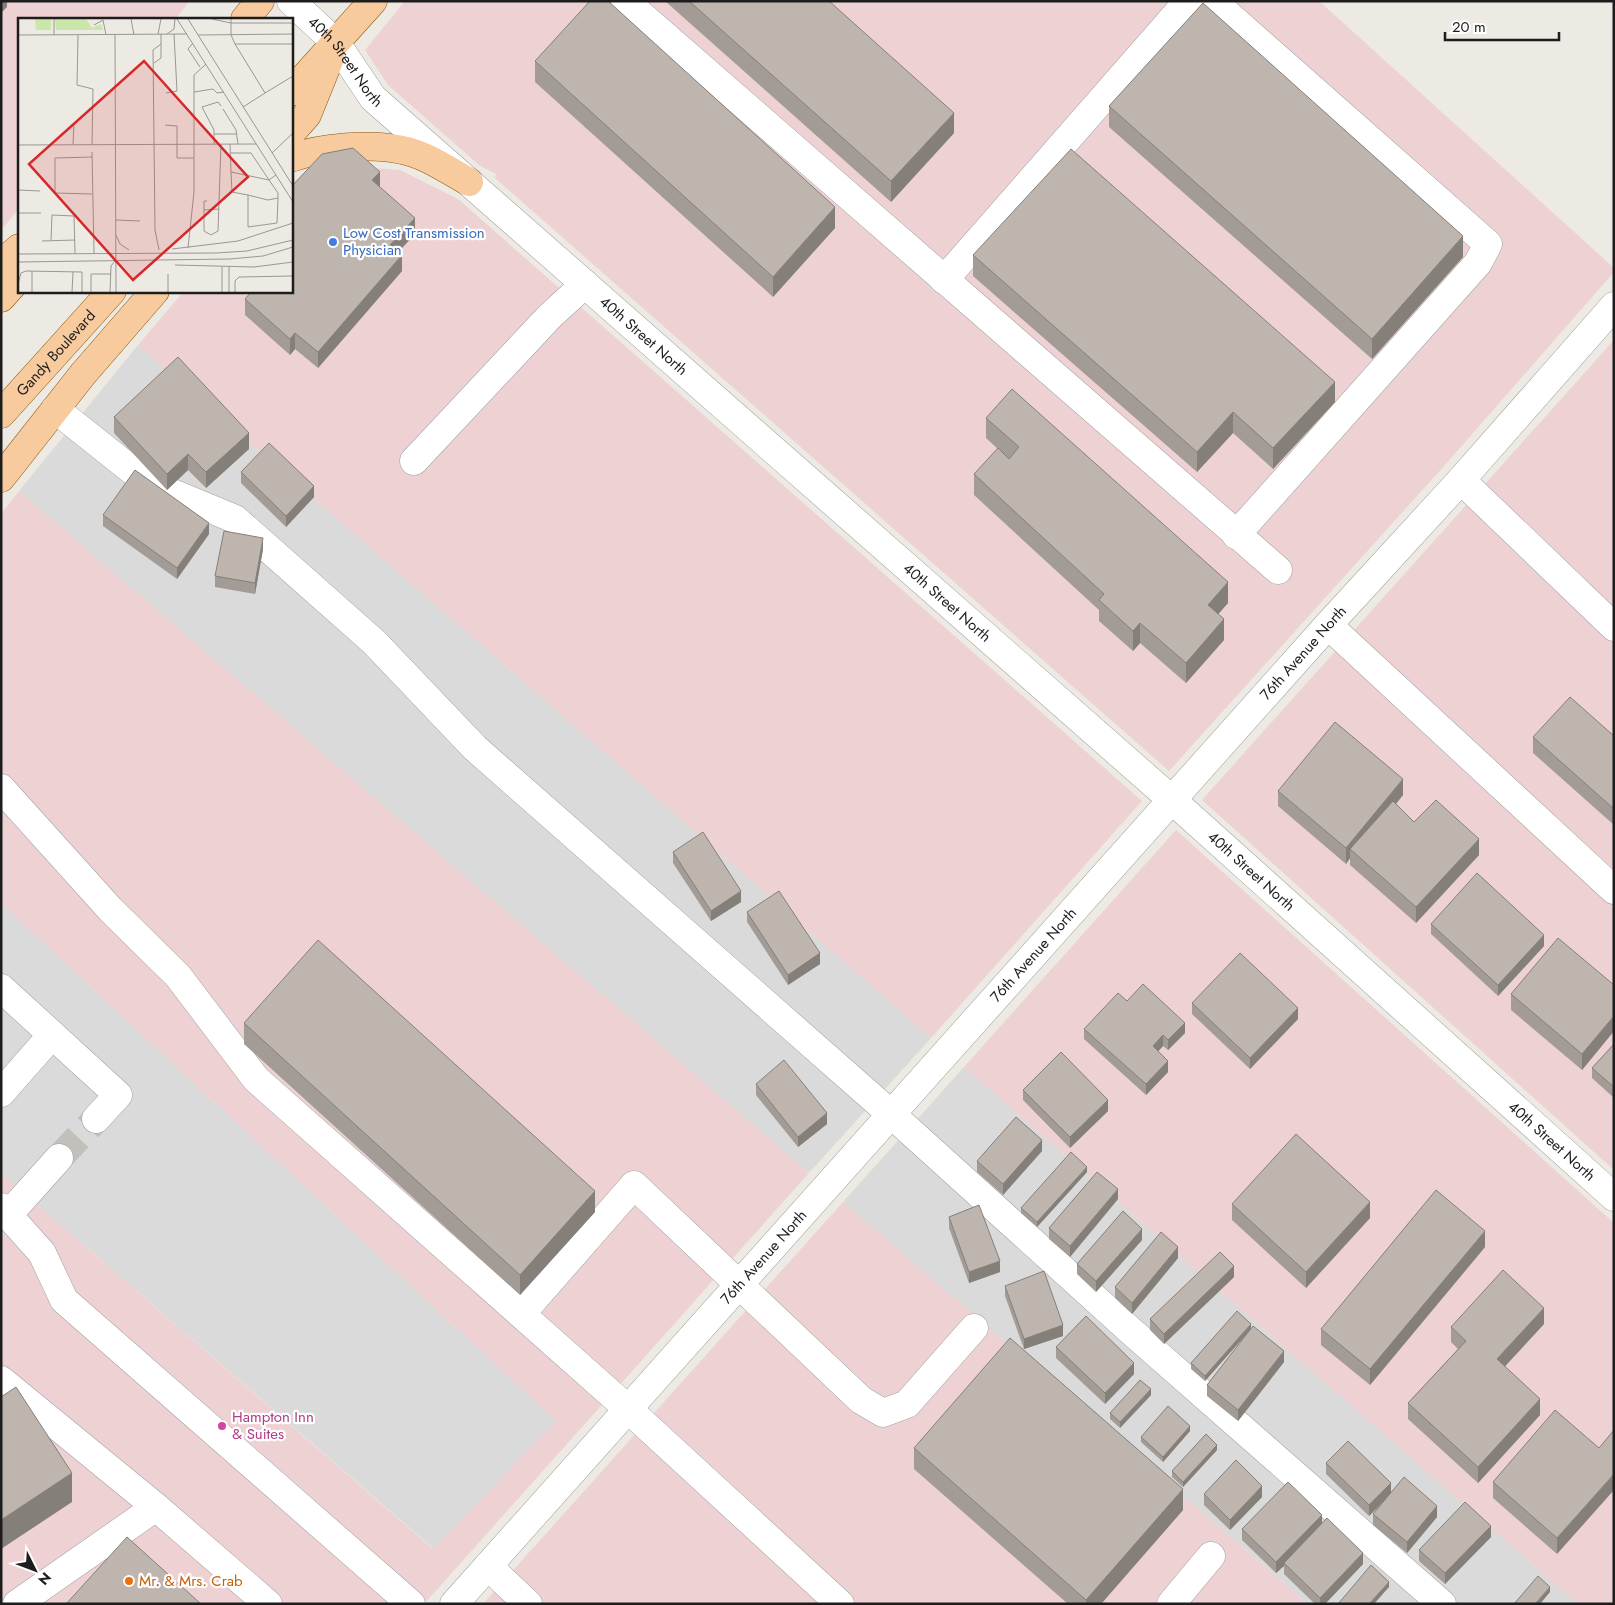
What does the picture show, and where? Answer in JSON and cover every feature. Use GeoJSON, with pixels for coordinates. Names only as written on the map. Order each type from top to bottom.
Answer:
{"type":"FeatureCollection","features":[{"type":"Feature","properties":{"kind":"main road"},"geometry":{"type":"LineString","coordinates":[[246,18],[260,1]]}},
{"type":"Feature","properties":{"kind":"main road"},"geometry":{"type":"LineString","coordinates":[[292,91],[373,1]]}},
{"type":"Feature","properties":{"kind":"main road"},"geometry":{"type":"LineString","coordinates":[[292,132],[308,115],[336,43]]}},
{"type":"Feature","properties":{"kind":"main road"},"geometry":{"type":"LineString","coordinates":[[292,158],[332,149],[372,147],[404,150],[469,182]]}},
{"type":"Feature","properties":{"kind":"main road"},"geometry":{"type":"LineString","coordinates":[[1,264],[18,249]]}},
{"type":"Feature","properties":{"kind":"main road"},"geometry":{"type":"LineString","coordinates":[[1,298],[18,279]]}},
{"type":"Feature","properties":{"kind":"main road","name":"Gandy Boulevard"},"geometry":{"type":"LineString","coordinates":[[1,414],[111,292]]}},
{"type":"Feature","properties":{"kind":"main road"},"geometry":{"type":"LineString","coordinates":[[1,478],[55,409],[154,292]]}},
{"type":"Feature","properties":{"kind":"street","name":"40th Street North"},"geometry":{"type":"LineString","coordinates":[[290,1],[336,43],[373,98],[1172,800],[1614,1197]]}},
{"type":"Feature","properties":{"kind":"street"},"geometry":{"type":"LineString","coordinates":[[625,1],[1278,570]]}},
{"type":"Feature","properties":{"kind":"street"},"geometry":{"type":"LineString","coordinates":[[944,280],[1182,8],[1215,3],[1488,244],[1478,263],[1236,535]]}},
{"type":"Feature","properties":{"kind":"street"},"geometry":{"type":"LineString","coordinates":[[414,461],[550,316],[585,284]]}},
{"type":"Feature","properties":{"kind":"street","name":"76th Avenue North"},"geometry":{"type":"LineString","coordinates":[[454,1604],[1172,800],[1461,480],[1614,306]]}},
{"type":"Feature","properties":{"kind":"street"},"geometry":{"type":"LineString","coordinates":[[55,409],[148,482],[234,519],[374,642],[476,748],[891,1114],[1132,1332],[1442,1604]]}},
{"type":"Feature","properties":{"kind":"street"},"geometry":{"type":"LineString","coordinates":[[1461,480],[1614,627]]}},
{"type":"Feature","properties":{"kind":"street"},"geometry":{"type":"LineString","coordinates":[[1328,626],[1614,890]]}},
{"type":"Feature","properties":{"kind":"street"},"geometry":{"type":"LineString","coordinates":[[1,788],[110,909],[178,976],[256,1079],[628,1409],[840,1604]]}},
{"type":"Feature","properties":{"kind":"street"},"geometry":{"type":"LineString","coordinates":[[1,988],[118,1095],[96,1118]]}},
{"type":"Feature","properties":{"kind":"street"},"geometry":{"type":"LineString","coordinates":[[1,1093],[52,1035]]}},
{"type":"Feature","properties":{"kind":"street"},"geometry":{"type":"LineString","coordinates":[[59,1158],[5,1210],[42,1253],[64,1300],[411,1604]]}},
{"type":"Feature","properties":{"kind":"street"},"geometry":{"type":"LineString","coordinates":[[521,1314],[634,1185],[861,1400],[883,1413],[907,1404],[974,1328]]}},
{"type":"Feature","properties":{"kind":"street"},"geometry":{"type":"LineString","coordinates":[[1,1380],[156,1507],[268,1604]]}},
{"type":"Feature","properties":{"kind":"street"},"geometry":{"type":"LineString","coordinates":[[18,1604],[156,1507]]}},
{"type":"Feature","properties":{"kind":"street"},"geometry":{"type":"LineString","coordinates":[[1171,1604],[1211,1556]]}},
{"type":"Feature","properties":{"kind":"street"},"geometry":{"type":"LineString","coordinates":[[488,1566],[528,1604]]}},
{"type":"Feature","properties":{"kind":"shaded area"},"geometry":{"type":"Polygon","coordinates":[[[1,1],[190,1],[176,18],[18,18],[18,210],[1,230],[1,1]]]}},
{"type":"Feature","properties":{"kind":"shaded area"},"geometry":{"type":"Polygon","coordinates":[[[405,1],[1319,1],[1614,268],[1614,272],[1444,466],[1169,771],[495,178],[496,174],[479,165],[388,85],[365,50],[405,1]]]}},
{"type":"Feature","properties":{"kind":"shaded area"},"geometry":{"type":"Polygon","coordinates":[[[374,168],[400,170],[458,199],[1142,801],[931,1038],[138,345],[183,292],[292,292],[292,182],[302,177],[374,168]]]}},
{"type":"Feature","properties":{"kind":"shaded area"},"geometry":{"type":"Polygon","coordinates":[[[1614,340],[1614,1170],[1202,800],[1614,340]]]}},
{"type":"Feature","properties":{"kind":"shaded area"},"geometry":{"type":"Polygon","coordinates":[[[138,345],[931,1038],[809,1173],[19,491],[138,345]]]}},
{"type":"Feature","properties":{"kind":"shaded area"},"geometry":{"type":"Polygon","coordinates":[[[19,491],[809,1173],[424,1604],[1,1604],[1,1173],[433,1549],[556,1421],[1,903],[1,514],[19,491]]]}},
{"type":"Feature","properties":{"kind":"shaded area"},"geometry":{"type":"Polygon","coordinates":[[[1176,830],[1614,1223],[1614,1604],[1578,1604],[964,1067],[1176,830]]]}},
{"type":"Feature","properties":{"kind":"shaded area"},"geometry":{"type":"Polygon","coordinates":[[[1,903],[556,1421],[434,1549],[1,1173],[1,903]]]}},
{"type":"Feature","properties":{"kind":"shaded area"},"geometry":{"type":"Polygon","coordinates":[[[964,1067],[1578,1604],[1308,1604],[843,1202],[964,1067]]]}},
{"type":"Feature","properties":{"kind":"shaded area"},"geometry":{"type":"Polygon","coordinates":[[[843,1202],[1308,1604],[483,1604],[843,1202]]]}},
{"type":"Feature","properties":{"kind":"building"},"geometry":{"type":"Polygon","coordinates":[[[590,1],[608,1],[835,207],[773,277],[535,61],[590,1]]]}},
{"type":"Feature","properties":{"kind":"building"},"geometry":{"type":"Polygon","coordinates":[[[689,1],[829,1],[954,113],[891,181],[689,1]]]}},
{"type":"Feature","properties":{"kind":"building"},"geometry":{"type":"Polygon","coordinates":[[[1203,3],[1463,236],[1372,339],[1109,106],[1203,3]]]}},
{"type":"Feature","properties":{"kind":"building"},"geometry":{"type":"Polygon","coordinates":[[[353,148],[380,172],[372,180],[415,218],[390,245],[402,255],[318,352],[295,333],[290,339],[245,299],[251,292],[292,292],[292,186],[322,154],[353,148]]]}},
{"type":"Feature","properties":{"kind":"building"},"geometry":{"type":"Polygon","coordinates":[[[1071,149],[1335,382],[1273,448],[1233,412],[1197,452],[973,255],[1071,149]]]}},
{"type":"Feature","properties":{"kind":"building"},"geometry":{"type":"Polygon","coordinates":[[[178,357],[249,433],[206,472],[188,454],[167,474],[114,417],[178,357]]]}},
{"type":"Feature","properties":{"kind":"building"},"geometry":{"type":"Polygon","coordinates":[[[1012,389],[1228,582],[1208,605],[1224,619],[1186,663],[1140,623],[1133,631],[1099,600],[1104,594],[974,474],[998,448],[1009,459],[1019,447],[986,418],[1012,389]]]}},
{"type":"Feature","properties":{"kind":"building"},"geometry":{"type":"Polygon","coordinates":[[[269,443],[314,486],[286,516],[241,472],[269,443]]]}},
{"type":"Feature","properties":{"kind":"building"},"geometry":{"type":"Polygon","coordinates":[[[135,470],[209,523],[177,568],[103,515],[135,470]]]}},
{"type":"Feature","properties":{"kind":"building"},"geometry":{"type":"Polygon","coordinates":[[[224,531],[263,538],[255,583],[215,576],[224,531]]]}},
{"type":"Feature","properties":{"kind":"building"},"geometry":{"type":"Polygon","coordinates":[[[1570,697],[1614,736],[1614,809],[1533,737],[1570,697]]]}},
{"type":"Feature","properties":{"kind":"building"},"geometry":{"type":"Polygon","coordinates":[[[1335,722],[1403,779],[1346,848],[1278,791],[1335,722]]]}},
{"type":"Feature","properties":{"kind":"building"},"geometry":{"type":"Polygon","coordinates":[[[1436,800],[1479,839],[1416,907],[1350,849],[1393,801],[1414,822],[1436,800]]]}},
{"type":"Feature","properties":{"kind":"building"},"geometry":{"type":"Polygon","coordinates":[[[703,832],[741,891],[711,911],[673,852],[703,832]]]}},
{"type":"Feature","properties":{"kind":"building"},"geometry":{"type":"Polygon","coordinates":[[[1477,873],[1544,935],[1498,985],[1431,924],[1477,873]]]}},
{"type":"Feature","properties":{"kind":"building"},"geometry":{"type":"Polygon","coordinates":[[[779,891],[820,953],[788,975],[747,912],[779,891]]]}},
{"type":"Feature","properties":{"kind":"building"},"geometry":{"type":"Polygon","coordinates":[[[1558,938],[1614,985],[1614,1016],[1582,1054],[1511,994],[1558,938]]]}},
{"type":"Feature","properties":{"kind":"building"},"geometry":{"type":"Polygon","coordinates":[[[318,940],[595,1191],[520,1275],[244,1023],[318,940]]]}},
{"type":"Feature","properties":{"kind":"building"},"geometry":{"type":"Polygon","coordinates":[[[1240,953],[1298,1008],[1250,1058],[1192,1003],[1240,953]]]}},
{"type":"Feature","properties":{"kind":"building"},"geometry":{"type":"Polygon","coordinates":[[[1143,984],[1185,1023],[1168,1040],[1163,1035],[1153,1046],[1168,1061],[1146,1084],[1084,1029],[1118,993],[1127,1001],[1143,984]]]}},
{"type":"Feature","properties":{"kind":"building"},"geometry":{"type":"Polygon","coordinates":[[[1614,1044],[1614,1087],[1592,1068],[1614,1044]]]}},
{"type":"Feature","properties":{"kind":"building"},"geometry":{"type":"Polygon","coordinates":[[[1061,1052],[1108,1100],[1070,1137],[1023,1090],[1061,1052]]]}},
{"type":"Feature","properties":{"kind":"building"},"geometry":{"type":"Polygon","coordinates":[[[784,1060],[827,1113],[798,1137],[756,1084],[784,1060]]]}},
{"type":"Feature","properties":{"kind":"building"},"geometry":{"type":"Polygon","coordinates":[[[1016,1117],[1042,1140],[1003,1184],[977,1161],[1016,1117]]]}},
{"type":"Feature","properties":{"kind":"building"},"geometry":{"type":"Polygon","coordinates":[[[1296,1134],[1370,1202],[1306,1272],[1232,1204],[1296,1134]]]}},
{"type":"Feature","properties":{"kind":"building"},"geometry":{"type":"Polygon","coordinates":[[[1071,1152],[1087,1167],[1037,1222],[1021,1208],[1071,1152]]]}},
{"type":"Feature","properties":{"kind":"building"},"geometry":{"type":"Polygon","coordinates":[[[1097,1172],[1118,1189],[1070,1246],[1049,1228],[1097,1172]]]}},
{"type":"Feature","properties":{"kind":"building"},"geometry":{"type":"Polygon","coordinates":[[[1436,1190],[1485,1231],[1370,1369],[1321,1329],[1436,1190]]]}},
{"type":"Feature","properties":{"kind":"building"},"geometry":{"type":"Polygon","coordinates":[[[979,1205],[1000,1261],[969,1272],[949,1217],[979,1205]]]}},
{"type":"Feature","properties":{"kind":"building"},"geometry":{"type":"Polygon","coordinates":[[[1123,1211],[1142,1229],[1096,1281],[1077,1264],[1123,1211]]]}},
{"type":"Feature","properties":{"kind":"building"},"geometry":{"type":"Polygon","coordinates":[[[1161,1232],[1178,1247],[1132,1303],[1115,1287],[1161,1232]]]}},
{"type":"Feature","properties":{"kind":"building"},"geometry":{"type":"Polygon","coordinates":[[[1220,1252],[1234,1266],[1164,1334],[1150,1319],[1220,1252]]]}},
{"type":"Feature","properties":{"kind":"building"},"geometry":{"type":"Polygon","coordinates":[[[1503,1270],[1544,1308],[1497,1359],[1540,1399],[1478,1467],[1408,1403],[1466,1341],[1451,1327],[1503,1270]]]}},
{"type":"Feature","properties":{"kind":"building"},"geometry":{"type":"Polygon","coordinates":[[[1044,1271],[1063,1325],[1024,1339],[1005,1286],[1044,1271]]]}},
{"type":"Feature","properties":{"kind":"building"},"geometry":{"type":"Polygon","coordinates":[[[1237,1311],[1251,1324],[1205,1376],[1191,1363],[1237,1311]]]}},
{"type":"Feature","properties":{"kind":"building"},"geometry":{"type":"Polygon","coordinates":[[[1086,1316],[1134,1363],[1105,1393],[1056,1347],[1086,1316]]]}},
{"type":"Feature","properties":{"kind":"building"},"geometry":{"type":"Polygon","coordinates":[[[1253,1326],[1284,1351],[1238,1410],[1207,1385],[1253,1326]]]}},
{"type":"Feature","properties":{"kind":"building"},"geometry":{"type":"Polygon","coordinates":[[[1010,1338],[1183,1489],[1086,1600],[914,1448],[1010,1338]]]}},
{"type":"Feature","properties":{"kind":"building"},"geometry":{"type":"Polygon","coordinates":[[[1140,1380],[1151,1389],[1120,1422],[1110,1413],[1140,1380]]]}},
{"type":"Feature","properties":{"kind":"building"},"geometry":{"type":"Polygon","coordinates":[[[16,1387],[72,1473],[1,1520],[1,1397],[16,1387]]]}},
{"type":"Feature","properties":{"kind":"building"},"geometry":{"type":"Polygon","coordinates":[[[1168,1406],[1190,1426],[1163,1457],[1141,1437],[1168,1406]]]}},
{"type":"Feature","properties":{"kind":"building"},"geometry":{"type":"Polygon","coordinates":[[[1555,1410],[1599,1448],[1614,1430],[1614,1474],[1557,1538],[1493,1482],[1555,1410]]]}},
{"type":"Feature","properties":{"kind":"building"},"geometry":{"type":"Polygon","coordinates":[[[1206,1434],[1217,1445],[1183,1482],[1172,1471],[1206,1434]]]}},
{"type":"Feature","properties":{"kind":"building"},"geometry":{"type":"Polygon","coordinates":[[[1348,1441],[1391,1483],[1369,1505],[1326,1463],[1348,1441]]]}},
{"type":"Feature","properties":{"kind":"building"},"geometry":{"type":"Polygon","coordinates":[[[1236,1460],[1262,1486],[1230,1520],[1204,1494],[1236,1460]]]}},
{"type":"Feature","properties":{"kind":"building"},"geometry":{"type":"Polygon","coordinates":[[[1404,1477],[1437,1506],[1407,1542],[1373,1514],[1404,1477]]]}},
{"type":"Feature","properties":{"kind":"building"},"geometry":{"type":"Polygon","coordinates":[[[1288,1482],[1322,1515],[1276,1562],[1242,1529],[1288,1482]]]}},
{"type":"Feature","properties":{"kind":"building"},"geometry":{"type":"Polygon","coordinates":[[[1465,1502],[1491,1526],[1445,1573],[1419,1550],[1465,1502]]]}},
{"type":"Feature","properties":{"kind":"building"},"geometry":{"type":"Polygon","coordinates":[[[1327,1518],[1363,1553],[1320,1598],[1284,1563],[1327,1518]]]}},
{"type":"Feature","properties":{"kind":"building"},"geometry":{"type":"Polygon","coordinates":[[[127,1537],[201,1604],[66,1604],[127,1537]]]}},
{"type":"Feature","properties":{"kind":"building"},"geometry":{"type":"Polygon","coordinates":[[[1371,1565],[1389,1582],[1369,1604],[1338,1604],[1371,1565]]]}},
{"type":"Feature","properties":{"kind":"building"},"geometry":{"type":"Polygon","coordinates":[[[1538,1576],[1550,1587],[1535,1604],[1514,1604],[1538,1576]]]}},
{"type":"Feature","properties":{"kind":"tunnel"},"geometry":{"type":"LineString","coordinates":[[59,1158],[96,1119]]}},
{"type":"Feature","properties":{"kind":"place","name":"Low Cost Transmission Physician"},"geometry":{"type":"Point","coordinates":[333,242]}},
{"type":"Feature","properties":{"kind":"place","name":"Hampton Inn & Suites"},"geometry":{"type":"Point","coordinates":[222,1426]}},
{"type":"Feature","properties":{"kind":"place","name":"Mr. & Mrs. Crab"},"geometry":{"type":"Point","coordinates":[129,1581]}}]}
